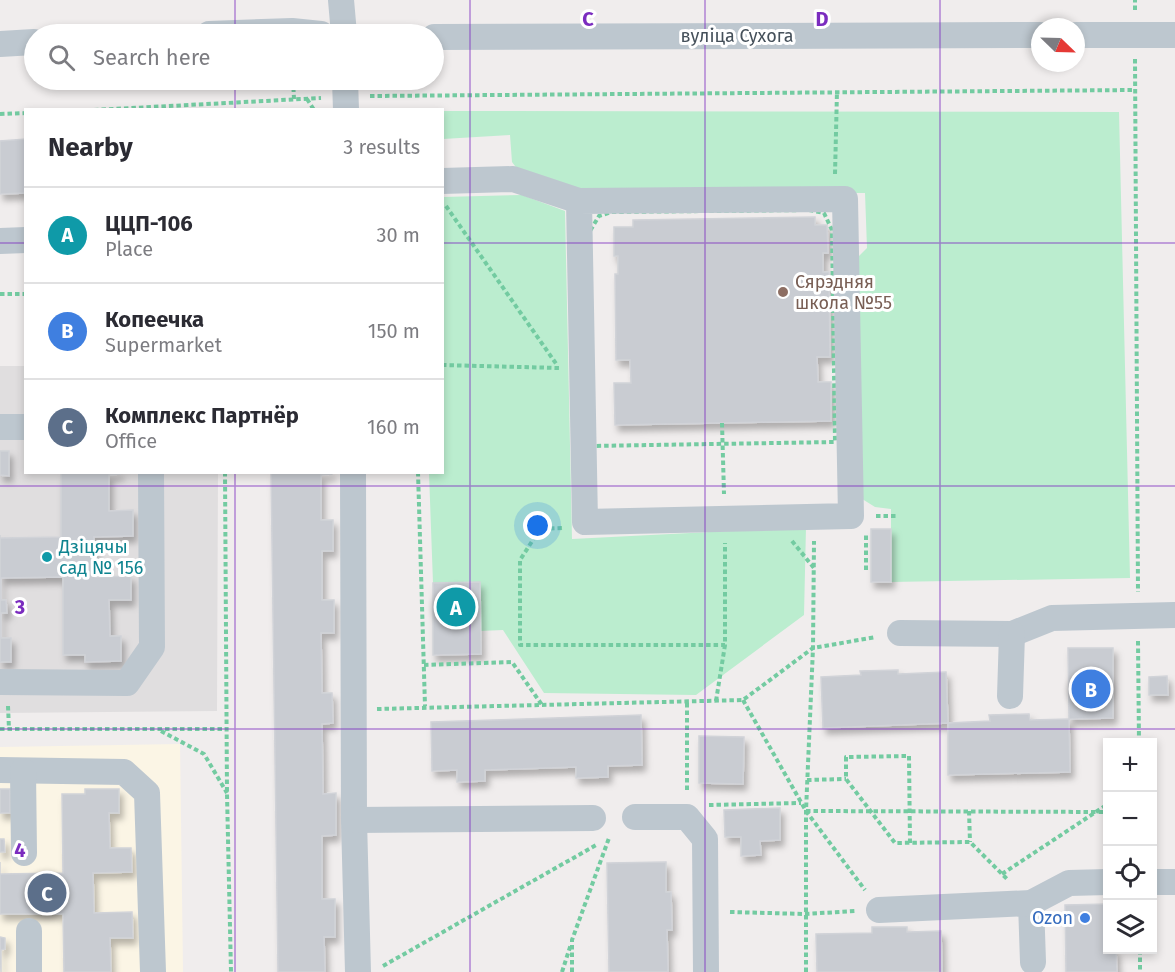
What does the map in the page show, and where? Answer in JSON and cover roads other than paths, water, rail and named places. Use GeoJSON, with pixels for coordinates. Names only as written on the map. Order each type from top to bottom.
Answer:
{"type":"FeatureCollection","features":[{"type":"Feature","properties":{"kind":"street"},"geometry":{"type":"LineString","coordinates":[[341,0],[343,24]]}},
{"type":"Feature","properties":{"kind":"street","name":"вуліца Сухога"},"geometry":{"type":"LineString","coordinates":[[444,37],[1031,35]]}},
{"type":"Feature","properties":{"kind":"street"},"geometry":{"type":"LineString","coordinates":[[1085,35],[1175,35]]}},
{"type":"Feature","properties":{"kind":"street"},"geometry":{"type":"LineString","coordinates":[[0,44],[24,43]]}},
{"type":"Feature","properties":{"kind":"street"},"geometry":{"type":"LineString","coordinates":[[444,181],[513,179],[579,201],[845,199],[851,516],[585,522],[583,404],[570,368],[579,201]]}},
{"type":"Feature","properties":{"kind":"street"},"geometry":{"type":"LineString","coordinates":[[0,242],[24,240]]}},
{"type":"Feature","properties":{"kind":"street"},"geometry":{"type":"LineString","coordinates":[[0,427],[24,427]]}},
{"type":"Feature","properties":{"kind":"street"},"geometry":{"type":"LineString","coordinates":[[0,682],[127,682],[152,646],[152,474]]}},
{"type":"Feature","properties":{"kind":"street"},"geometry":{"type":"LineString","coordinates":[[353,474],[354,820],[358,972]]}},
{"type":"Feature","properties":{"kind":"street"},"geometry":{"type":"LineString","coordinates":[[900,633],[1012,634],[1052,618],[1175,615]]}},
{"type":"Feature","properties":{"kind":"street"},"geometry":{"type":"LineString","coordinates":[[1010,696],[1012,634]]}},
{"type":"Feature","properties":{"kind":"street"},"geometry":{"type":"LineString","coordinates":[[24,853],[12,770],[124,772],[147,793],[153,972]]}},
{"type":"Feature","properties":{"kind":"street"},"geometry":{"type":"LineString","coordinates":[[635,817],[687,811],[705,838],[706,972]]}},
{"type":"Feature","properties":{"kind":"street"},"geometry":{"type":"LineString","coordinates":[[354,820],[593,818]]}},
{"type":"Feature","properties":{"kind":"street"},"geometry":{"type":"LineString","coordinates":[[879,910],[1032,903],[1069,883],[1103,882]]}},
{"type":"Feature","properties":{"kind":"street"},"geometry":{"type":"LineString","coordinates":[[1157,882],[1175,882]]}},
{"type":"Feature","properties":{"kind":"street"},"geometry":{"type":"LineString","coordinates":[[1032,903],[1033,962]]}},
{"type":"Feature","properties":{"kind":"street"},"geometry":{"type":"LineString","coordinates":[[28,931],[29,972]]}},
{"type":"Feature","properties":{"kind":"place","name":"Сярэдняя школа №55"},"geometry":{"type":"Point","coordinates":[783,292]}},
{"type":"Feature","properties":{"kind":"place","name":"Дзіцячы сад № 156"},"geometry":{"type":"Point","coordinates":[47,557]}},
{"type":"Feature","properties":{"kind":"place","name":"ЦЦП-106"},"geometry":{"type":"Point","coordinates":[456,607]}},
{"type":"Feature","properties":{"kind":"place","name":"Копеечка"},"geometry":{"type":"Point","coordinates":[1091,689]}},
{"type":"Feature","properties":{"kind":"place","name":"Комплекс Партнёр"},"geometry":{"type":"Point","coordinates":[47,893]}},
{"type":"Feature","properties":{"kind":"place","name":"Ozon"},"geometry":{"type":"Point","coordinates":[1085,918]}}]}
